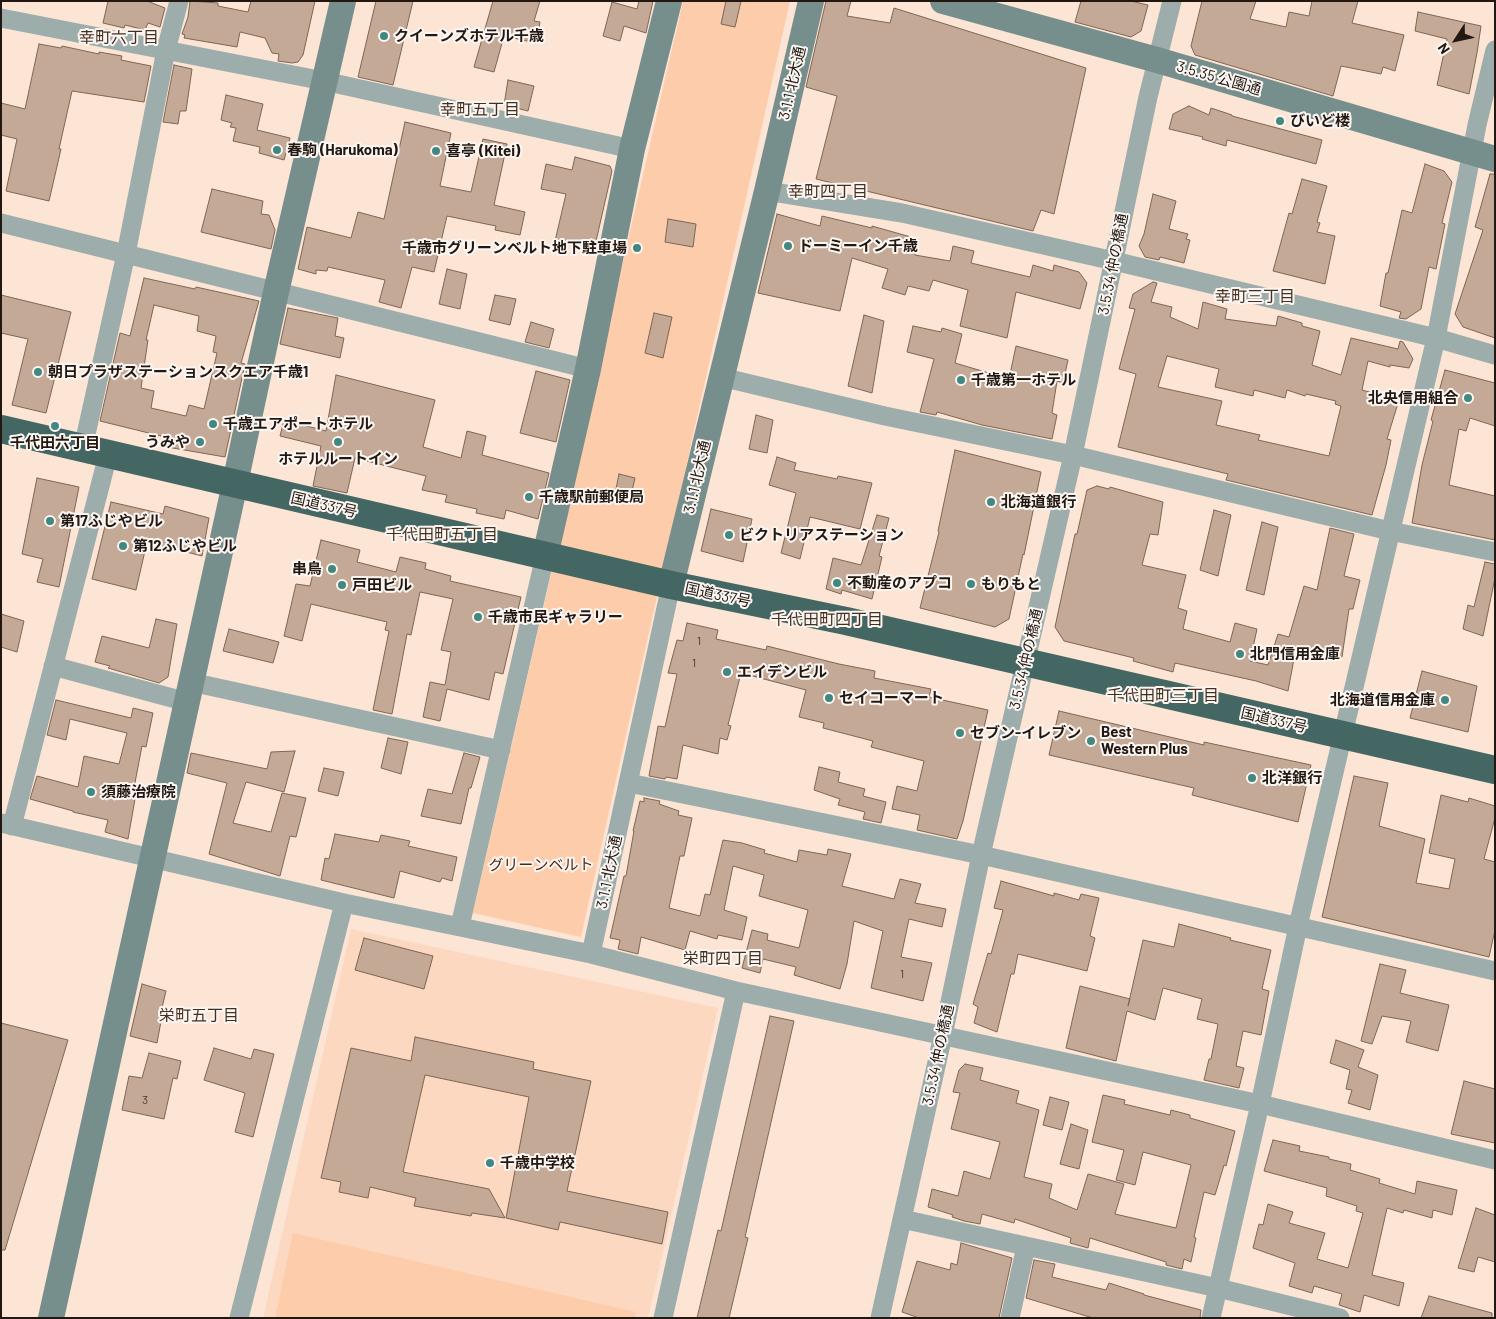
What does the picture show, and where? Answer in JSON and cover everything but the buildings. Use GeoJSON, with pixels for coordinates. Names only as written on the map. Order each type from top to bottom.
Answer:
{"type":"FeatureCollection","features":[{"type":"Feature","properties":{"kind":"highway","name":"国道337号"},"geometry":{"type":"LineString","coordinates":[[1,429],[671,585],[846,621],[1025,661],[1495,770]]}},
{"type":"Feature","properties":{"kind":"street"},"geometry":{"type":"LineString","coordinates":[[179,1],[166,50],[126,254],[95,451],[53,666],[6,824],[344,903],[591,954],[736,990],[1260,1104],[1495,1160]]}},
{"type":"Feature","properties":{"kind":"street"},"geometry":{"type":"LineString","coordinates":[[51,1318],[276,292],[343,1]]}},
{"type":"Feature","properties":{"kind":"street"},"geometry":{"type":"LineString","coordinates":[[460,926],[588,369],[632,149],[669,1]]}},
{"type":"Feature","properties":{"kind":"street","name":"3.1.1 北大通"},"geometry":{"type":"LineString","coordinates":[[591,954],[671,585],[720,377],[767,191],[810,1]]}},
{"type":"Feature","properties":{"kind":"street","name":"3.5.35 公園通"},"geometry":{"type":"LineString","coordinates":[[942,1],[1157,60],[1484,156]]}},
{"type":"Feature","properties":{"kind":"street","name":"3.5.34 仲の橋通"},"geometry":{"type":"LineString","coordinates":[[880,1318],[981,855],[1073,455],[1157,60],[1172,1]]}},
{"type":"Feature","properties":{"kind":"street"},"geometry":{"type":"LineString","coordinates":[[1,18],[324,81],[632,149]]}},
{"type":"Feature","properties":{"kind":"street"},"geometry":{"type":"LineString","coordinates":[[1211,1318],[1298,926],[1390,531],[1436,338],[1484,156],[1477,125],[1495,50]]}},
{"type":"Feature","properties":{"kind":"street"},"geometry":{"type":"LineString","coordinates":[[767,191],[902,214],[1114,261],[1436,338],[1495,355]]}},
{"type":"Feature","properties":{"kind":"street"},"geometry":{"type":"LineString","coordinates":[[1,223],[588,369]]}},
{"type":"Feature","properties":{"kind":"street"},"geometry":{"type":"LineString","coordinates":[[720,377],[885,416],[1073,455],[1390,531],[1495,552]]}},
{"type":"Feature","properties":{"kind":"street"},"geometry":{"type":"LineString","coordinates":[[53,666],[501,750]]}},
{"type":"Feature","properties":{"kind":"street"},"geometry":{"type":"LineString","coordinates":[[629,783],[981,855],[1495,971]]}},
{"type":"Feature","properties":{"kind":"street"},"geometry":{"type":"LineString","coordinates":[[239,1318],[344,903]]}},
{"type":"Feature","properties":{"kind":"street"},"geometry":{"type":"LineString","coordinates":[[663,1318],[736,990]]}},
{"type":"Feature","properties":{"kind":"street"},"geometry":{"type":"LineString","coordinates":[[902,1218],[1218,1288],[1340,1318]]}},
{"type":"Feature","properties":{"kind":"street"},"geometry":{"type":"LineString","coordinates":[[1010,1318],[1026,1246]]}},
{"type":"Feature","properties":{"kind":"shaded area","name":"千歳中学校"},"geometry":{"type":"Polygon","coordinates":[[[351,929],[718,1008],[648,1318],[263,1318],[351,929]]]}},
{"type":"Feature","properties":{"kind":"green space","name":"グリーンベルト"},"geometry":{"type":"Polygon","coordinates":[[[683,1],[790,1],[581,937],[473,913],[683,1]]]}},
{"type":"Feature","properties":{"kind":"green space"},"geometry":{"type":"Polygon","coordinates":[[[293,1233],[636,1312],[635,1318],[275,1318],[293,1233]]]}},
{"type":"Feature","properties":{"kind":"place","name":"クイーンズホテル千歳"},"geometry":{"type":"Point","coordinates":[384,36]}},
{"type":"Feature","properties":{"kind":"place","name":"びいど楼"},"geometry":{"type":"Point","coordinates":[1280,121]}},
{"type":"Feature","properties":{"kind":"place","name":"春駒 (Harukoma)"},"geometry":{"type":"Point","coordinates":[277,150]}},
{"type":"Feature","properties":{"kind":"place","name":"喜亭 (Kitei)"},"geometry":{"type":"Point","coordinates":[436,151]}},
{"type":"Feature","properties":{"kind":"place","name":"ドーミーイン千歳"},"geometry":{"type":"Point","coordinates":[788,246]}},
{"type":"Feature","properties":{"kind":"place","name":"千歳市グリーンベルト地下駐車場"},"geometry":{"type":"Point","coordinates":[637,248]}},
{"type":"Feature","properties":{"kind":"place","name":"朝日プラザステーションスクエア千歳1"},"geometry":{"type":"Point","coordinates":[38,372]}},
{"type":"Feature","properties":{"kind":"place","name":"千歳第一ホテル"},"geometry":{"type":"Point","coordinates":[961,380]}},
{"type":"Feature","properties":{"kind":"place","name":"北央信用組合"},"geometry":{"type":"Point","coordinates":[1468,398]}},
{"type":"Feature","properties":{"kind":"place","name":"千歳エアポートホテル"},"geometry":{"type":"Point","coordinates":[213,424]}},
{"type":"Feature","properties":{"kind":"place","name":"千代田六丁目"},"geometry":{"type":"Point","coordinates":[55,426]}},
{"type":"Feature","properties":{"kind":"place","name":"うみや"},"geometry":{"type":"Point","coordinates":[200,442]}},
{"type":"Feature","properties":{"kind":"place","name":"ホテルルートイン"},"geometry":{"type":"Point","coordinates":[338,442]}},
{"type":"Feature","properties":{"kind":"place","name":"千歳駅前郵便局"},"geometry":{"type":"Point","coordinates":[529,497]}},
{"type":"Feature","properties":{"kind":"place","name":"北海道銀行"},"geometry":{"type":"Point","coordinates":[991,502]}},
{"type":"Feature","properties":{"kind":"place","name":"第17ふじやビル"},"geometry":{"type":"Point","coordinates":[50,521]}},
{"type":"Feature","properties":{"kind":"place","name":"ビクトリアステーション"},"geometry":{"type":"Point","coordinates":[729,535]}},
{"type":"Feature","properties":{"kind":"place","name":"第12ふじやビル"},"geometry":{"type":"Point","coordinates":[123,546]}},
{"type":"Feature","properties":{"kind":"place","name":"串鳥"},"geometry":{"type":"Point","coordinates":[332,569]}},
{"type":"Feature","properties":{"kind":"place","name":"不動産のアプコ"},"geometry":{"type":"Point","coordinates":[837,583]}},
{"type":"Feature","properties":{"kind":"place","name":"もりもと"},"geometry":{"type":"Point","coordinates":[971,584]}},
{"type":"Feature","properties":{"kind":"place","name":"戸田ビル"},"geometry":{"type":"Point","coordinates":[342,585]}},
{"type":"Feature","properties":{"kind":"place","name":"千歳市民ギャラリー"},"geometry":{"type":"Point","coordinates":[478,617]}},
{"type":"Feature","properties":{"kind":"place","name":"北門信用金庫"},"geometry":{"type":"Point","coordinates":[1240,654]}},
{"type":"Feature","properties":{"kind":"place","name":"エイデンビル"},"geometry":{"type":"Point","coordinates":[727,672]}},
{"type":"Feature","properties":{"kind":"place","name":"セイコーマート"},"geometry":{"type":"Point","coordinates":[829,698]}},
{"type":"Feature","properties":{"kind":"place","name":"北海道信用金庫"},"geometry":{"type":"Point","coordinates":[1445,700]}},
{"type":"Feature","properties":{"kind":"place","name":"セブン-イレブン"},"geometry":{"type":"Point","coordinates":[960,733]}},
{"type":"Feature","properties":{"kind":"place","name":"Best Western Plus"},"geometry":{"type":"Point","coordinates":[1091,741]}},
{"type":"Feature","properties":{"kind":"place","name":"北洋銀行"},"geometry":{"type":"Point","coordinates":[1252,778]}},
{"type":"Feature","properties":{"kind":"place","name":"須藤治療院"},"geometry":{"type":"Point","coordinates":[91,792]}},
{"type":"Feature","properties":{"kind":"place","name":"千歳中学校"},"geometry":{"type":"Point","coordinates":[490,1163]}},
{"type":"Feature","properties":{"kind":"district","name":"幸町六丁目"},"geometry":{"type":"Point","coordinates":[119,38]}},
{"type":"Feature","properties":{"kind":"district","name":"幸町五丁目"},"geometry":{"type":"Point","coordinates":[480,110]}},
{"type":"Feature","properties":{"kind":"district","name":"幸町四丁目"},"geometry":{"type":"Point","coordinates":[828,192]}},
{"type":"Feature","properties":{"kind":"district","name":"幸町三丁目"},"geometry":{"type":"Point","coordinates":[1255,297]}},
{"type":"Feature","properties":{"kind":"district","name":"千代田町五丁目"},"geometry":{"type":"Point","coordinates":[442,535]}},
{"type":"Feature","properties":{"kind":"district","name":"千代田町四丁目"},"geometry":{"type":"Point","coordinates":[827,620]}},
{"type":"Feature","properties":{"kind":"district","name":"千代田町三丁目"},"geometry":{"type":"Point","coordinates":[1163,696]}},
{"type":"Feature","properties":{"kind":"district","name":"栄町四丁目"},"geometry":{"type":"Point","coordinates":[723,959]}},
{"type":"Feature","properties":{"kind":"district","name":"栄町五丁目"},"geometry":{"type":"Point","coordinates":[199,1016]}}]}
